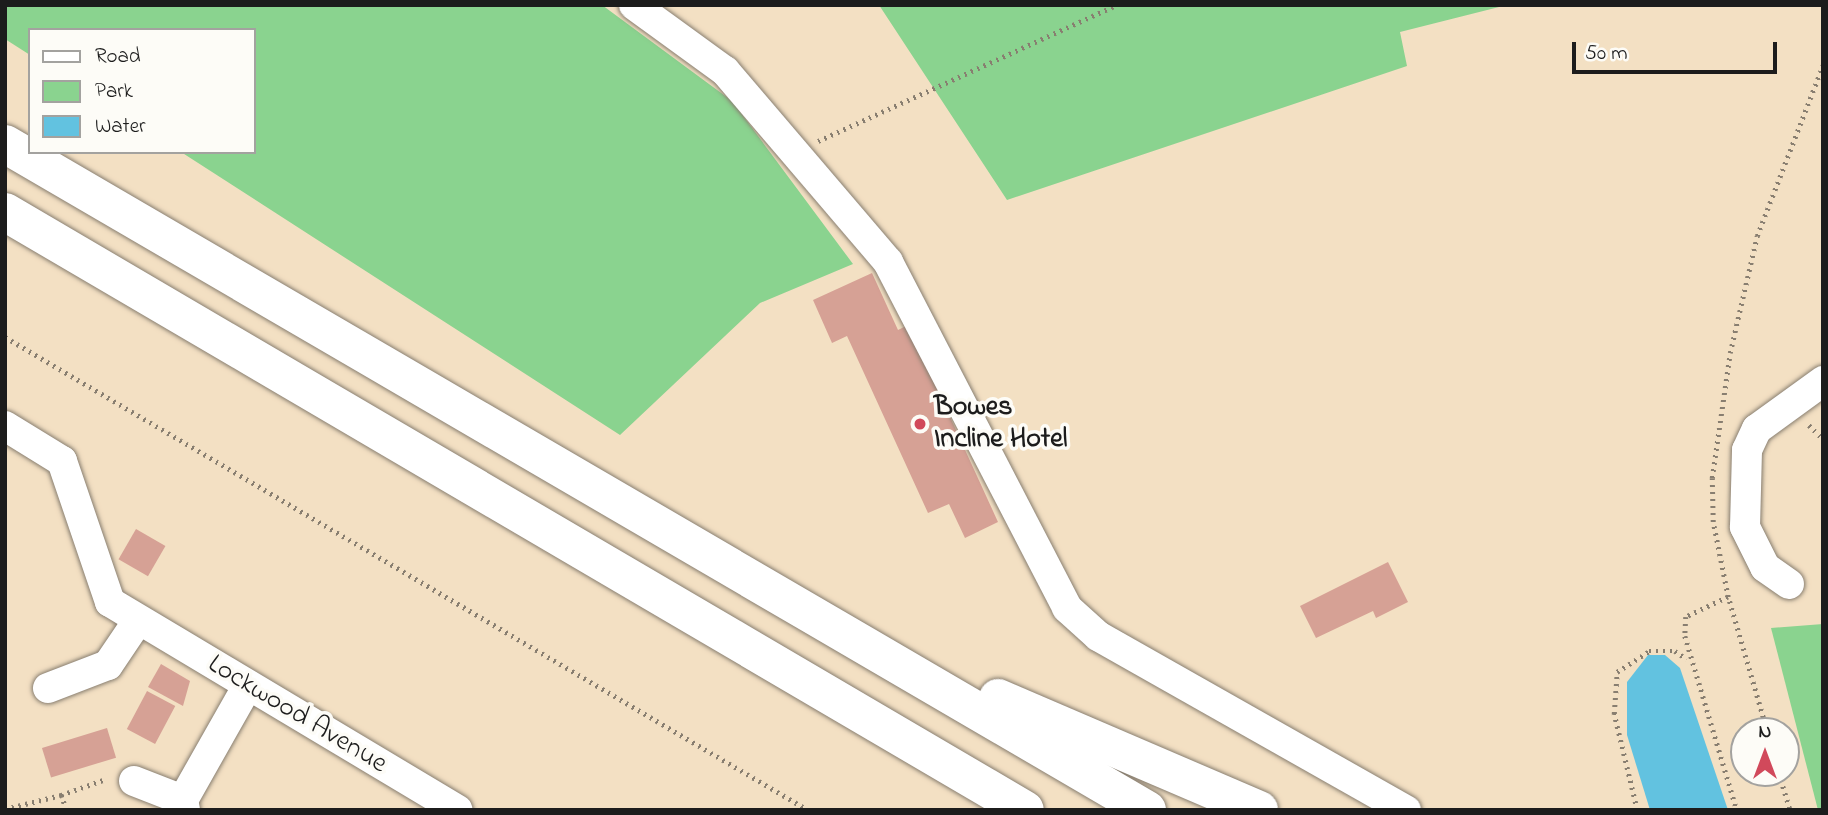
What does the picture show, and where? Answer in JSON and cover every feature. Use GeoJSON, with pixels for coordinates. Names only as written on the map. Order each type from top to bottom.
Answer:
{"type":"FeatureCollection","features":[{"type":"Feature","properties":{"kind":"highway"},"geometry":{"type":"LineString","coordinates":[[5,144],[855,636],[1147,810]]}},
{"type":"Feature","properties":{"kind":"highway"},"geometry":{"type":"LineString","coordinates":[[5,212],[1025,810]]}},
{"type":"Feature","properties":{"kind":"highway"},"geometry":{"type":"LineString","coordinates":[[855,636],[1259,810]]}},
{"type":"Feature","properties":{"kind":"street"},"geometry":{"type":"LineString","coordinates":[[634,5],[725,71],[799,150],[888,262],[1067,608],[1098,636],[1406,810]]}},
{"type":"Feature","properties":{"kind":"street"},"geometry":{"type":"LineString","coordinates":[[1788,584],[1765,567],[1745,527],[1747,450],[1757,429],[1823,381]]}},
{"type":"Feature","properties":{"kind":"street","name":"Lockwood Avenue"},"geometry":{"type":"LineString","coordinates":[[5,426],[62,461],[110,603],[137,622],[457,810]]}},
{"type":"Feature","properties":{"kind":"street"},"geometry":{"type":"LineString","coordinates":[[48,688],[108,665],[137,622]]}},
{"type":"Feature","properties":{"kind":"street"},"geometry":{"type":"LineString","coordinates":[[134,781],[184,805],[247,685]]}},
{"type":"Feature","properties":{"kind":"path"},"geometry":{"type":"LineString","coordinates":[[799,150],[1117,5]]}},
{"type":"Feature","properties":{"kind":"path"},"geometry":{"type":"LineString","coordinates":[[1763,717],[1728,597],[1713,522],[1712,478],[1730,353],[1757,236],[1823,65]]}},
{"type":"Feature","properties":{"kind":"path"},"geometry":{"type":"LineString","coordinates":[[5,337],[808,810]]}},
{"type":"Feature","properties":{"kind":"path"},"geometry":{"type":"LineString","coordinates":[[1728,597],[1686,617],[1687,660],[1737,810]]}},
{"type":"Feature","properties":{"kind":"path"},"geometry":{"type":"LineString","coordinates":[[1637,810],[1614,714],[1618,672],[1649,651],[1675,651],[1687,660]]}},
{"type":"Feature","properties":{"kind":"path"},"geometry":{"type":"LineString","coordinates":[[5,809],[61,795],[109,778],[134,781]]}},
{"type":"Feature","properties":{"kind":"path"},"geometry":{"type":"LineString","coordinates":[[1783,787],[1790,810]]}},
{"type":"Feature","properties":{"kind":"path"},"geometry":{"type":"LineString","coordinates":[[61,795],[66,810]]}},
{"type":"Feature","properties":{"kind":"path"},"geometry":{"type":"LineString","coordinates":[[33,801],[36,810]]}},
{"type":"Feature","properties":{"kind":"green space"},"geometry":{"type":"Polygon","coordinates":[[[5,5],[602,5],[732,101],[853,264],[760,303],[620,435],[184,154],[256,154],[256,28],[28,28],[28,54],[5,39],[5,5]]]}},
{"type":"Feature","properties":{"kind":"green space"},"geometry":{"type":"Polygon","coordinates":[[[879,5],[1507,5],[1400,32],[1407,66],[1007,200],[879,5]]]}},
{"type":"Feature","properties":{"kind":"green space"},"geometry":{"type":"Polygon","coordinates":[[[1823,624],[1823,810],[1818,810],[1800,740],[1800,717],[1794,717],[1771,628],[1823,624]]]}},
{"type":"Feature","properties":{"kind":"water"},"geometry":{"type":"Polygon","coordinates":[[[1648,655],[1665,655],[1680,668],[1728,810],[1650,810],[1627,735],[1627,682],[1648,655]]]}},
{"type":"Feature","properties":{"kind":"building","name":"Bowes Incline Hotel"},"geometry":{"type":"Polygon","coordinates":[[[872,273],[898,330],[908,325],[998,522],[965,538],[949,504],[928,513],[847,336],[832,343],[813,300],[872,273]]]}},
{"type":"Feature","properties":{"kind":"building"},"geometry":{"type":"Polygon","coordinates":[[[136,529],[165,546],[148,576],[119,559],[136,529]]]}},
{"type":"Feature","properties":{"kind":"building"},"geometry":{"type":"Polygon","coordinates":[[[1388,562],[1408,602],[1376,618],[1373,611],[1316,638],[1300,606],[1388,562]]]}},
{"type":"Feature","properties":{"kind":"building"},"geometry":{"type":"Polygon","coordinates":[[[161,664],[190,681],[183,706],[148,687],[161,664]]]}},
{"type":"Feature","properties":{"kind":"building"},"geometry":{"type":"Polygon","coordinates":[[[147,691],[175,706],[155,744],[127,729],[147,691]]]}},
{"type":"Feature","properties":{"kind":"building"},"geometry":{"type":"Polygon","coordinates":[[[107,728],[116,758],[51,778],[42,748],[107,728]]]}},
{"type":"Feature","properties":{"kind":"place","name":"Bowes Incline Hotel"},"geometry":{"type":"Point","coordinates":[920,424]}}]}
